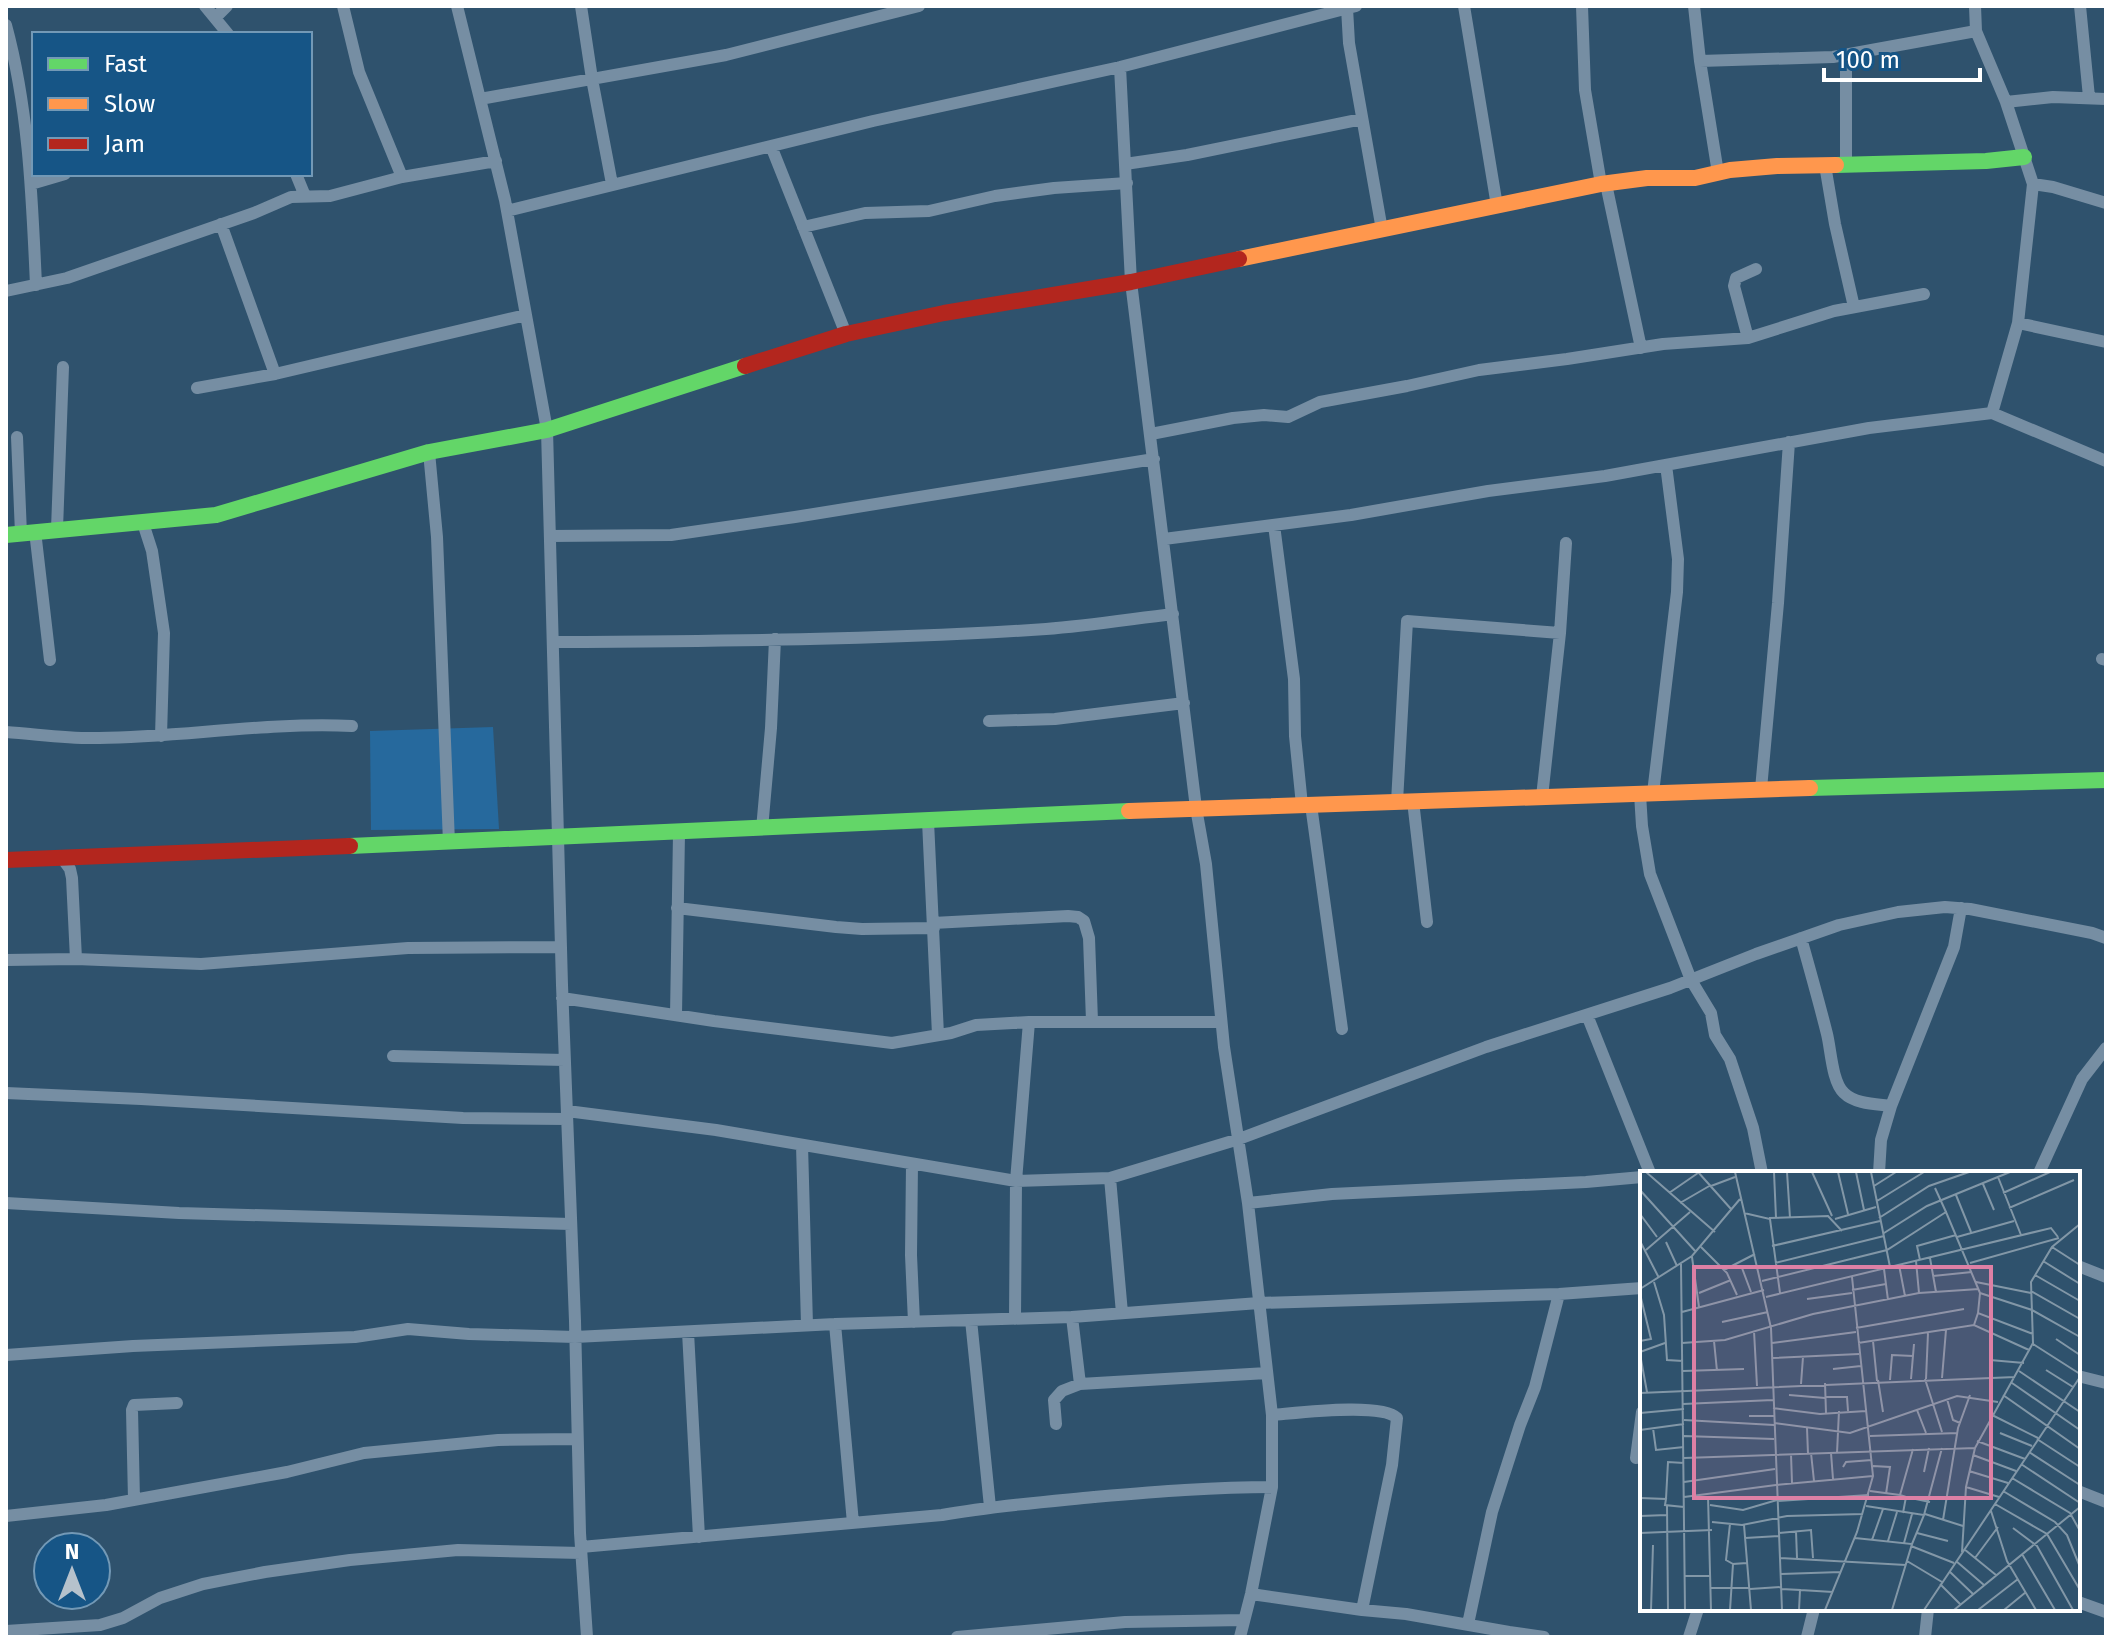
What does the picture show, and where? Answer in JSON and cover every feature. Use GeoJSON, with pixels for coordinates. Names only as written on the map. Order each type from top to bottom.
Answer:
{"type":"FeatureCollection","features":[{"type":"Feature","properties":{"kind":"street"},"geometry":{"type":"LineString","coordinates":[[205,6],[226,32]]}},
{"type":"Feature","properties":{"kind":"street"},"geometry":{"type":"LineString","coordinates":[[215,18],[227,6]]}},
{"type":"Feature","properties":{"kind":"street"},"geometry":{"type":"LineString","coordinates":[[343,6],[359,72],[402,177]]}},
{"type":"Feature","properties":{"kind":"street"},"geometry":{"type":"LineString","coordinates":[[457,6],[507,211],[547,430],[562,998],[581,1550],[587,1637]]}},
{"type":"Feature","properties":{"kind":"street"},"geometry":{"type":"LineString","coordinates":[[581,6],[612,184]]}},
{"type":"Feature","properties":{"kind":"street"},"geometry":{"type":"LineString","coordinates":[[480,99],[726,55],[919,6]]}},
{"type":"Feature","properties":{"kind":"street"},"geometry":{"type":"LineString","coordinates":[[1464,6],[1497,206]]}},
{"type":"Feature","properties":{"kind":"street"},"geometry":{"type":"LineString","coordinates":[[1582,6],[1585,90],[1641,348]]}},
{"type":"Feature","properties":{"kind":"street"},"geometry":{"type":"LineString","coordinates":[[1694,6],[1718,173]]}},
{"type":"Feature","properties":{"kind":"street"},"geometry":{"type":"LineString","coordinates":[[1975,6],[1976,31],[2006,102],[2033,184],[2018,323],[1992,413]]}},
{"type":"Feature","properties":{"kind":"street"},"geometry":{"type":"LineString","coordinates":[[2080,6],[2089,97]]}},
{"type":"Feature","properties":{"kind":"street"},"geometry":{"type":"LineString","coordinates":[[507,211],[771,146],[1120,67],[1352,7],[1349,43],[1382,230]]}},
{"type":"Feature","properties":{"kind":"street"},"geometry":{"type":"LineString","coordinates":[[6,25],[16,61],[31,184],[36,285]]}},
{"type":"Feature","properties":{"kind":"street"},"geometry":{"type":"LineString","coordinates":[[1700,61],[1833,57],[1976,31]]}},
{"type":"Feature","properties":{"kind":"street"},"geometry":{"type":"LineString","coordinates":[[1846,55],[1846,165]]}},
{"type":"Feature","properties":{"kind":"street"},"geometry":{"type":"LineString","coordinates":[[1120,67],[1131,282],[1196,808],[1206,864],[1221,1022],[1248,1203],[1272,1415],[1272,1487],[1240,1637]]}},
{"type":"Feature","properties":{"kind":"street"},"geometry":{"type":"LineString","coordinates":[[2006,102],[2053,97],[2106,99]]}},
{"type":"Feature","properties":{"kind":"street"},"geometry":{"type":"LineString","coordinates":[[1125,164],[1187,155],[1362,119]]}},
{"type":"Feature","properties":{"kind":"street"},"geometry":{"type":"LineString","coordinates":[[771,146],[846,334]]}},
{"type":"Feature","properties":{"kind":"street"},"geometry":{"type":"LineString","coordinates":[[21,533],[216,515],[429,452],[547,430],[846,334],[944,313],[1131,282],[1604,184],[1647,178],[1695,178],[1777,166],[1986,161],[2024,157]]}},
{"type":"Feature","properties":{"kind":"street"},"geometry":{"type":"LineString","coordinates":[[6,291],[67,278],[291,197],[330,196],[402,177],[496,161]]}},
{"type":"Feature","properties":{"kind":"street"},"geometry":{"type":"LineString","coordinates":[[1825,165],[1854,307]]}},
{"type":"Feature","properties":{"kind":"street"},"geometry":{"type":"LineString","coordinates":[[31,184],[58,176]]}},
{"type":"Feature","properties":{"kind":"street"},"geometry":{"type":"LineString","coordinates":[[297,176],[305,196]]}},
{"type":"Feature","properties":{"kind":"street"},"geometry":{"type":"LineString","coordinates":[[803,227],[865,213],[929,211],[995,196],[1127,183]]}},
{"type":"Feature","properties":{"kind":"street"},"geometry":{"type":"LineString","coordinates":[[2033,184],[2106,203]]}},
{"type":"Feature","properties":{"kind":"street"},"geometry":{"type":"LineString","coordinates":[[221,224],[275,374]]}},
{"type":"Feature","properties":{"kind":"street"},"geometry":{"type":"LineString","coordinates":[[1748,338],[1734,286],[1736,278],[1756,269]]}},
{"type":"Feature","properties":{"kind":"street"},"geometry":{"type":"LineString","coordinates":[[1151,434],[1233,418],[1264,415],[1288,417],[1320,402],[1479,370],[1641,348],[1748,338],[1834,311],[1924,294]]}},
{"type":"Feature","properties":{"kind":"street"},"geometry":{"type":"LineString","coordinates":[[197,388],[275,374],[526,315]]}},
{"type":"Feature","properties":{"kind":"street"},"geometry":{"type":"LineString","coordinates":[[2018,323],[2106,342]]}},
{"type":"Feature","properties":{"kind":"street"},"geometry":{"type":"LineString","coordinates":[[57,529],[63,367]]}},
{"type":"Feature","properties":{"kind":"street"},"geometry":{"type":"LineString","coordinates":[[1164,539],[1351,515],[1488,491],[1605,476],[1869,428],[1992,413],[2106,461]]}},
{"type":"Feature","properties":{"kind":"street"},"geometry":{"type":"LineString","coordinates":[[17,437],[21,533],[50,660]]}},
{"type":"Feature","properties":{"kind":"street"},"geometry":{"type":"LineString","coordinates":[[1761,789],[1789,442]]}},
{"type":"Feature","properties":{"kind":"street"},"geometry":{"type":"LineString","coordinates":[[429,452],[437,537],[449,843]]}},
{"type":"Feature","properties":{"kind":"street"},"geometry":{"type":"LineString","coordinates":[[550,536],[671,535],[1154,459]]}},
{"type":"Feature","properties":{"kind":"street"},"geometry":{"type":"LineString","coordinates":[[1666,465],[1678,559],[1677,592],[1642,826],[1650,874],[1691,980],[1711,1013],[1715,1035],[1730,1059],[1753,1128],[1762,1171]]}},
{"type":"Feature","properties":{"kind":"street"},"geometry":{"type":"LineString","coordinates":[[143,523],[152,551],[164,633],[161,736]]}},
{"type":"Feature","properties":{"kind":"street"},"geometry":{"type":"LineString","coordinates":[[1274,525],[1294,679],[1295,736],[1342,1029]]}},
{"type":"Feature","properties":{"kind":"street"},"geometry":{"type":"LineString","coordinates":[[1542,797],[1560,633],[1566,543]]}},
{"type":"Feature","properties":{"kind":"street"},"geometry":{"type":"LineString","coordinates":[[553,642],[939,635],[1173,614]]}},
{"type":"Feature","properties":{"kind":"street"},"geometry":{"type":"LineString","coordinates":[[1427,922],[1405,802],[1407,621],[1560,633]]}},
{"type":"Feature","properties":{"kind":"street"},"geometry":{"type":"LineString","coordinates":[[762,829],[775,639]]}},
{"type":"Feature","properties":{"kind":"street"},"geometry":{"type":"LineString","coordinates":[[989,721],[1055,719],[1184,703]]}},
{"type":"Feature","properties":{"kind":"street"},"geometry":{"type":"LineString","coordinates":[[6,732],[96,739],[310,724],[352,726]]}},
{"type":"Feature","properties":{"kind":"street"},"geometry":{"type":"LineString","coordinates":[[6,860],[679,833],[1196,808],[2106,780]]}},
{"type":"Feature","properties":{"kind":"street"},"geometry":{"type":"LineString","coordinates":[[928,821],[938,1035]]}},
{"type":"Feature","properties":{"kind":"street"},"geometry":{"type":"LineString","coordinates":[[676,1015],[679,833]]}},
{"type":"Feature","properties":{"kind":"street"},"geometry":{"type":"LineString","coordinates":[[62,858],[72,878],[76,959]]}},
{"type":"Feature","properties":{"kind":"street"},"geometry":{"type":"LineString","coordinates":[[6,1093],[463,1118],[567,1115],[716,1130],[1016,1181],[1110,1178],[1239,1139],[1486,1047],[1873,916],[1945,907],[1961,908],[2106,938]]}},
{"type":"Feature","properties":{"kind":"street"},"geometry":{"type":"LineString","coordinates":[[677,908],[862,929],[1078,917],[1084,921],[1089,938],[1092,1021]]}},
{"type":"Feature","properties":{"kind":"street"},"geometry":{"type":"LineString","coordinates":[[1879,1171],[1881,1140],[1891,1106],[1954,947],[1961,908]]}},
{"type":"Feature","properties":{"kind":"street"},"geometry":{"type":"LineString","coordinates":[[1801,938],[1840,1089],[1854,1100],[1891,1106]]}},
{"type":"Feature","properties":{"kind":"street"},"geometry":{"type":"LineString","coordinates":[[6,960],[76,959],[201,964],[408,948],[561,947]]}},
{"type":"Feature","properties":{"kind":"street"},"geometry":{"type":"LineString","coordinates":[[562,998],[892,1043],[976,1025],[1092,1021],[1221,1022]]}},
{"type":"Feature","properties":{"kind":"street"},"geometry":{"type":"LineString","coordinates":[[1587,1015],[1649,1171]]}},
{"type":"Feature","properties":{"kind":"street"},"geometry":{"type":"LineString","coordinates":[[1015,1319],[1016,1181],[1029,1022]]}},
{"type":"Feature","properties":{"kind":"street"},"geometry":{"type":"LineString","coordinates":[[2040,1171],[2082,1079],[2106,1048]]}},
{"type":"Feature","properties":{"kind":"street"},"geometry":{"type":"LineString","coordinates":[[393,1056],[565,1060]]}},
{"type":"Feature","properties":{"kind":"street"},"geometry":{"type":"LineString","coordinates":[[802,1145],[807,1325]]}},
{"type":"Feature","properties":{"kind":"street"},"geometry":{"type":"LineString","coordinates":[[912,1164],[914,1322]]}},
{"type":"Feature","properties":{"kind":"street"},"geometry":{"type":"LineString","coordinates":[[1248,1203],[1332,1194],[1640,1177]]}},
{"type":"Feature","properties":{"kind":"street"},"geometry":{"type":"LineString","coordinates":[[1110,1178],[1122,1313]]}},
{"type":"Feature","properties":{"kind":"street"},"geometry":{"type":"LineString","coordinates":[[6,1203],[179,1213],[571,1224]]}},
{"type":"Feature","properties":{"kind":"street"},"geometry":{"type":"LineString","coordinates":[[2080,1267],[2106,1277]]}},
{"type":"Feature","properties":{"kind":"street"},"geometry":{"type":"LineString","coordinates":[[6,1355],[133,1346],[355,1337],[408,1329],[575,1337],[807,1325],[1072,1317],[1259,1303],[1559,1294],[1640,1288]]}},
{"type":"Feature","properties":{"kind":"street"},"geometry":{"type":"LineString","coordinates":[[1468,1624],[1492,1512],[1547,1348],[1559,1294]]}},
{"type":"Feature","properties":{"kind":"street"},"geometry":{"type":"LineString","coordinates":[[1072,1317],[1080,1384]]}},
{"type":"Feature","properties":{"kind":"street"},"geometry":{"type":"LineString","coordinates":[[971,1320],[990,1507]]}},
{"type":"Feature","properties":{"kind":"street"},"geometry":{"type":"LineString","coordinates":[[835,1324],[853,1523]]}},
{"type":"Feature","properties":{"kind":"street"},"geometry":{"type":"LineString","coordinates":[[688,1332],[699,1537]]}},
{"type":"Feature","properties":{"kind":"street"},"geometry":{"type":"LineString","coordinates":[[1056,1424],[1054,1400],[1062,1391],[1080,1384],[1267,1373]]}},
{"type":"Feature","properties":{"kind":"street"},"geometry":{"type":"LineString","coordinates":[[2080,1376],[2106,1383]]}},
{"type":"Feature","properties":{"kind":"street"},"geometry":{"type":"LineString","coordinates":[[134,1500],[134,1405],[177,1403]]}},
{"type":"Feature","properties":{"kind":"street"},"geometry":{"type":"LineString","coordinates":[[1272,1415],[1341,1410],[1390,1412],[1397,1418],[1392,1465],[1362,1610]]}},
{"type":"Feature","properties":{"kind":"street"},"geometry":{"type":"LineString","coordinates":[[1636,1458],[1640,1427]]}},
{"type":"Feature","properties":{"kind":"street"},"geometry":{"type":"LineString","coordinates":[[6,1516],[134,1500],[287,1472],[364,1453],[498,1440],[577,1439]]}},
{"type":"Feature","properties":{"kind":"street"},"geometry":{"type":"LineString","coordinates":[[6,1631],[101,1631],[160,1598],[203,1584],[350,1560],[458,1550],[581,1550],[1147,1492],[1272,1487]]}},
{"type":"Feature","properties":{"kind":"street"},"geometry":{"type":"LineString","coordinates":[[2080,1492],[2106,1502]]}},
{"type":"Feature","properties":{"kind":"street"},"geometry":{"type":"LineString","coordinates":[[1251,1594],[1406,1614],[1508,1634],[1544,1637]]}},
{"type":"Feature","properties":{"kind":"street"},"geometry":{"type":"LineString","coordinates":[[2080,1603],[2106,1612]]}},
{"type":"Feature","properties":{"kind":"street"},"geometry":{"type":"LineString","coordinates":[[1689,1637],[1697,1611]]}},
{"type":"Feature","properties":{"kind":"street"},"geometry":{"type":"LineString","coordinates":[[1807,1637],[1814,1611]]}},
{"type":"Feature","properties":{"kind":"street"},"geometry":{"type":"LineString","coordinates":[[1925,1637],[1928,1611]]}},
{"type":"Feature","properties":{"kind":"street"},"geometry":{"type":"LineString","coordinates":[[957,1637],[1125,1622],[1244,1620]]}},
{"type":"Feature","properties":{"kind":"shaded area"},"geometry":{"type":"Polygon","coordinates":[[[493,727],[499,829],[371,830],[370,731],[493,727]]]}},
{"type":"Feature","properties":{"kind":"traffic: fast"},"geometry":{"type":"LineString","coordinates":[[1836,165],[2024,157]]}},
{"type":"Feature","properties":{"kind":"traffic: fast"},"geometry":{"type":"LineString","coordinates":[[6,535],[216,515],[429,452],[547,430],[745,366]]}},
{"type":"Feature","properties":{"kind":"traffic: fast"},"geometry":{"type":"LineString","coordinates":[[1810,788],[2106,780]]}},
{"type":"Feature","properties":{"kind":"traffic: fast"},"geometry":{"type":"LineString","coordinates":[[350,846],[1129,811]]}},
{"type":"Feature","properties":{"kind":"traffic: slow"},"geometry":{"type":"LineString","coordinates":[[1239,259],[1601,184],[1647,178],[1695,178],[1730,170],[1777,166],[1836,165]]}},
{"type":"Feature","properties":{"kind":"traffic: slow"},"geometry":{"type":"LineString","coordinates":[[1129,811],[1810,788]]}},
{"type":"Feature","properties":{"kind":"traffic: jam"},"geometry":{"type":"LineString","coordinates":[[745,366],[846,334],[1239,259]]}},
{"type":"Feature","properties":{"kind":"traffic: jam"},"geometry":{"type":"LineString","coordinates":[[6,860],[350,846]]}}]}
